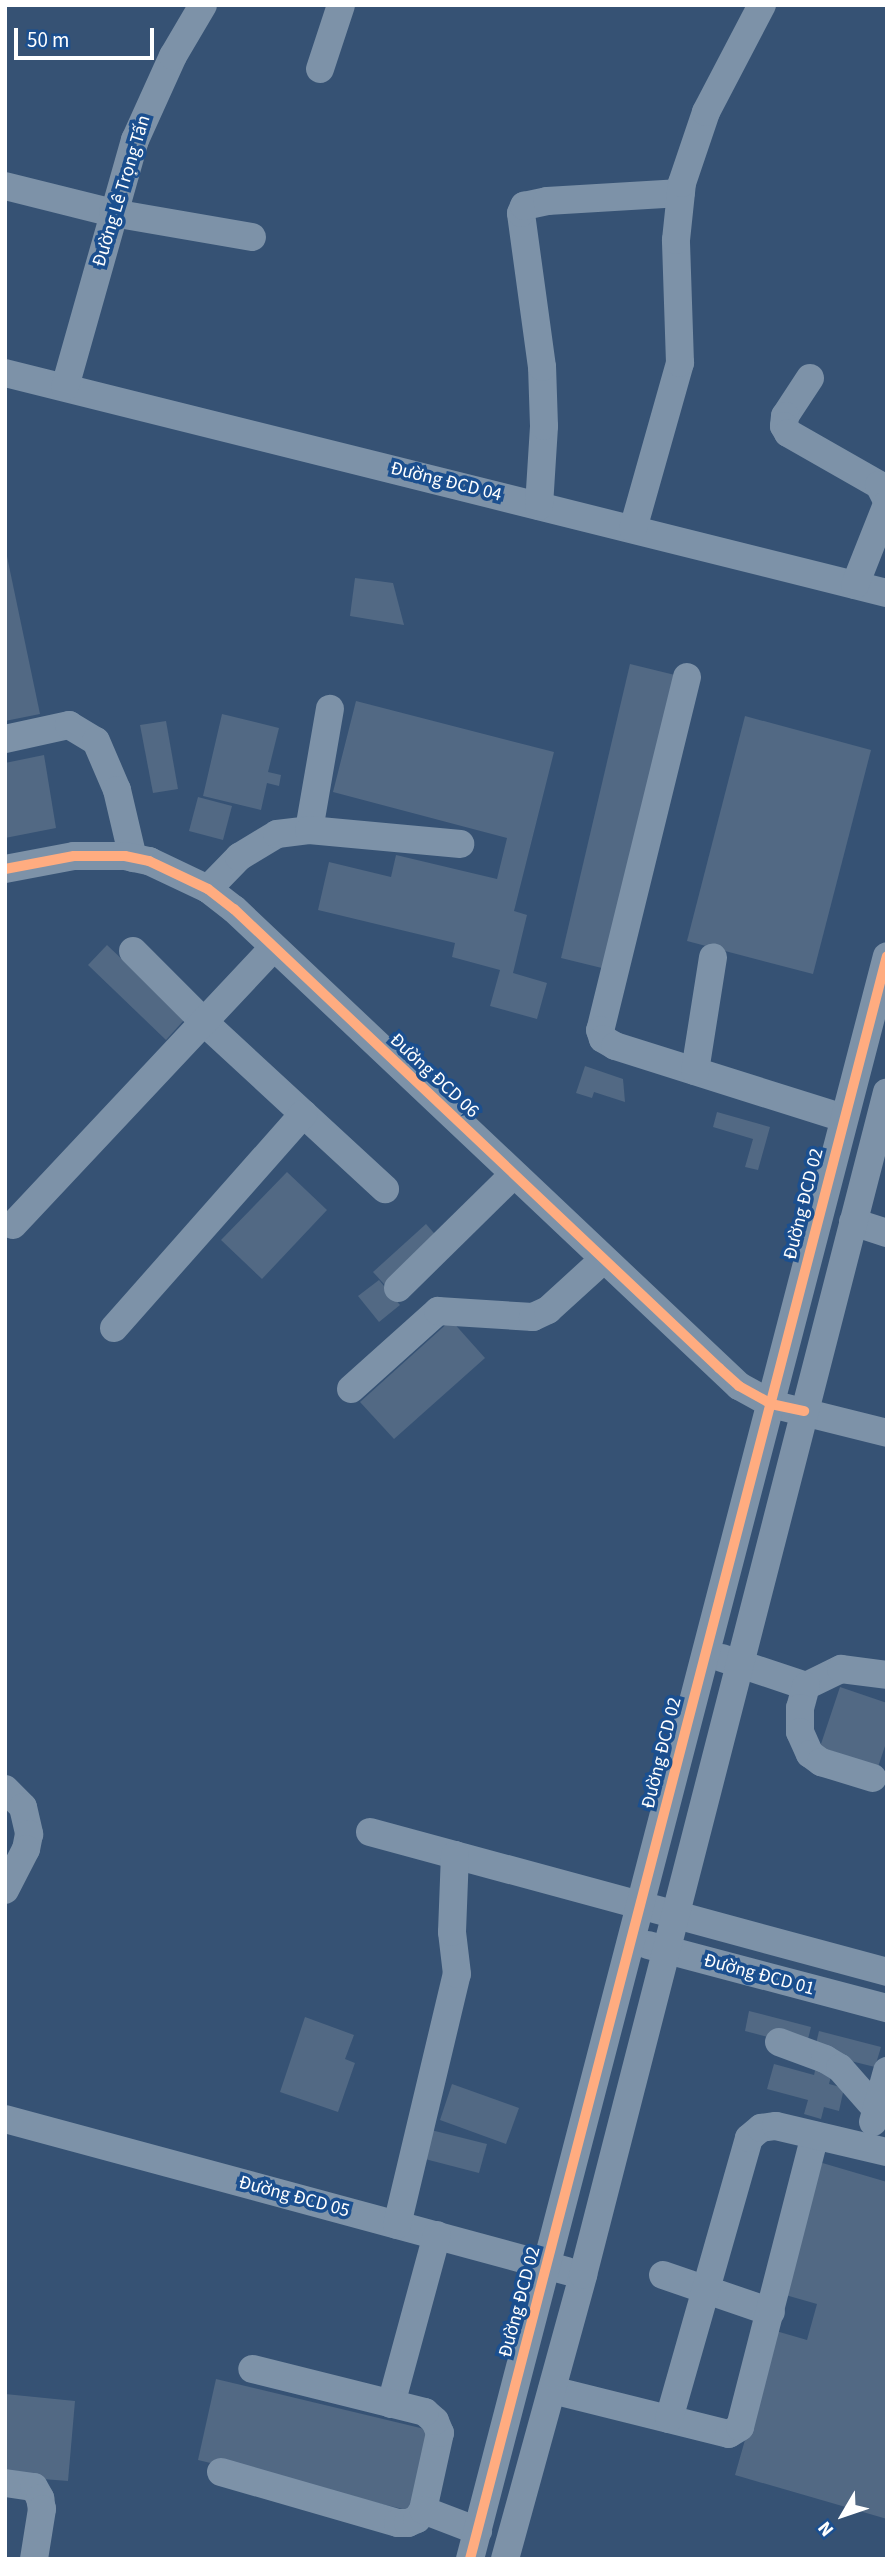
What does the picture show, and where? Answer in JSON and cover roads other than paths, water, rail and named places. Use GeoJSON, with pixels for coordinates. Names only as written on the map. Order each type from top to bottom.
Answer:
{"type":"FeatureCollection","features":[{"type":"Feature","properties":{"kind":"street","name":"Đường Lê Trọng Tấn"},"geometry":{"type":"LineString","coordinates":[[65,387],[113,212],[141,124],[173,56],[203,5]]}},
{"type":"Feature","properties":{"kind":"street"},"geometry":{"type":"LineString","coordinates":[[320,69],[341,5]]}},
{"type":"Feature","properties":{"kind":"street"},"geometry":{"type":"LineString","coordinates":[[634,529],[680,363],[676,240],[681,193],[691,150],[706,112],[762,5]]}},
{"type":"Feature","properties":{"kind":"street"},"geometry":{"type":"LineString","coordinates":[[5,186],[113,212],[252,237]]}},
{"type":"Feature","properties":{"kind":"street"},"geometry":{"type":"LineString","coordinates":[[539,506],[544,426],[542,368],[521,214],[524,206],[547,201],[681,193]]}},
{"type":"Feature","properties":{"kind":"street","name":"Đường ĐCD 04"},"geometry":{"type":"LineString","coordinates":[[5,373],[887,593]]}},
{"type":"Feature","properties":{"kind":"street"},"geometry":{"type":"LineString","coordinates":[[810,378],[785,416],[784,426],[788,433],[879,485],[887,502],[855,586]]}},
{"type":"Feature","properties":{"kind":"street"},"geometry":{"type":"LineString","coordinates":[[687,677],[600,1030],[603,1039],[615,1046],[844,1118]]}},
{"type":"Feature","properties":{"kind":"street"},"geometry":{"type":"LineString","coordinates":[[309,830],[330,709]]}},
{"type":"Feature","properties":{"kind":"street"},"geometry":{"type":"LineString","coordinates":[[5,739],[69,725],[96,741],[117,790],[133,858]]}},
{"type":"Feature","properties":{"kind":"street"},"geometry":{"type":"LineString","coordinates":[[208,889],[254,847],[277,834],[309,830],[460,845]]}},
{"type":"Feature","properties":{"kind":"street","name":"Đường ĐCD 06"},"geometry":{"type":"LineString","coordinates":[[5,869],[74,856],[133,858],[176,872],[208,889],[234,909],[739,1386],[771,1404],[884,1424]]}},
{"type":"Feature","properties":{"kind":"street"},"geometry":{"type":"LineString","coordinates":[[13,1225],[273,948]]}},
{"type":"Feature","properties":{"kind":"street"},"geometry":{"type":"LineString","coordinates":[[133,951],[205,1023],[385,1189]]}},
{"type":"Feature","properties":{"kind":"street","name":"Đường ĐCD 02"},"geometry":{"type":"LineString","coordinates":[[470,2559],[887,956]]}},
{"type":"Feature","properties":{"kind":"street"},"geometry":{"type":"LineString","coordinates":[[695,1071],[713,957]]}},
{"type":"Feature","properties":{"kind":"street"},"geometry":{"type":"LineString","coordinates":[[505,2559],[583,2275],[887,1092]]}},
{"type":"Feature","properties":{"kind":"street"},"geometry":{"type":"LineString","coordinates":[[114,1328],[303,1114]]}},
{"type":"Feature","properties":{"kind":"street"},"geometry":{"type":"LineString","coordinates":[[398,1288],[513,1175]]}},
{"type":"Feature","properties":{"kind":"street"},"geometry":{"type":"LineString","coordinates":[[853,1222],[887,1233]]}},
{"type":"Feature","properties":{"kind":"street"},"geometry":{"type":"LineString","coordinates":[[351,1389],[438,1311],[533,1317],[548,1310],[603,1260]]}},
{"type":"Feature","properties":{"kind":"street"},"geometry":{"type":"LineString","coordinates":[[706,1654],[739,1662],[806,1686],[841,1669],[887,1675]]}},
{"type":"Feature","properties":{"kind":"street"},"geometry":{"type":"LineString","coordinates":[[806,1686],[800,1708],[800,1732],[810,1754],[821,1762],[873,1778]]}},
{"type":"Feature","properties":{"kind":"street"},"geometry":{"type":"LineString","coordinates":[[5,1788],[23,1807],[29,1834],[26,1849],[5,1890]]}},
{"type":"Feature","properties":{"kind":"street","name":"Đường ĐCD 01"},"geometry":{"type":"LineString","coordinates":[[370,1832],[887,1972]]}},
{"type":"Feature","properties":{"kind":"street"},"geometry":{"type":"LineString","coordinates":[[397,2225],[457,1974],[452,1932],[455,1856]]}},
{"type":"Feature","properties":{"kind":"street","name":"Đường ĐCD 01"},"geometry":{"type":"LineString","coordinates":[[632,1941],[887,2008]]}},
{"type":"Feature","properties":{"kind":"street"},"geometry":{"type":"LineString","coordinates":[[779,2042],[825,2059],[840,2068],[877,2110]]}},
{"type":"Feature","properties":{"kind":"street"},"geometry":{"type":"LineString","coordinates":[[669,2418],[749,2138],[761,2128],[776,2126],[877,2149],[877,2110],[887,2071]]}},
{"type":"Feature","properties":{"kind":"street","name":"Đường ĐCD 05"},"geometry":{"type":"LineString","coordinates":[[5,2119],[583,2275]]}},
{"type":"Feature","properties":{"kind":"street"},"geometry":{"type":"LineString","coordinates":[[552,2390],[729,2434],[740,2427],[815,2135]]}},
{"type":"Feature","properties":{"kind":"street"},"geometry":{"type":"LineString","coordinates":[[391,2404],[436,2235]]}},
{"type":"Feature","properties":{"kind":"street"},"geometry":{"type":"LineString","coordinates":[[663,2275],[771,2312]]}},
{"type":"Feature","properties":{"kind":"street"},"geometry":{"type":"LineString","coordinates":[[221,2472],[398,2523],[417,2519],[423,2510],[440,2433],[435,2421],[425,2412],[252,2369]]}},
{"type":"Feature","properties":{"kind":"street"},"geometry":{"type":"LineString","coordinates":[[5,2483],[34,2487],[40,2498],[43,2509],[34,2559]]}},
{"type":"Feature","properties":{"kind":"street"},"geometry":{"type":"LineString","coordinates":[[423,2510],[478,2531]]}}]}
